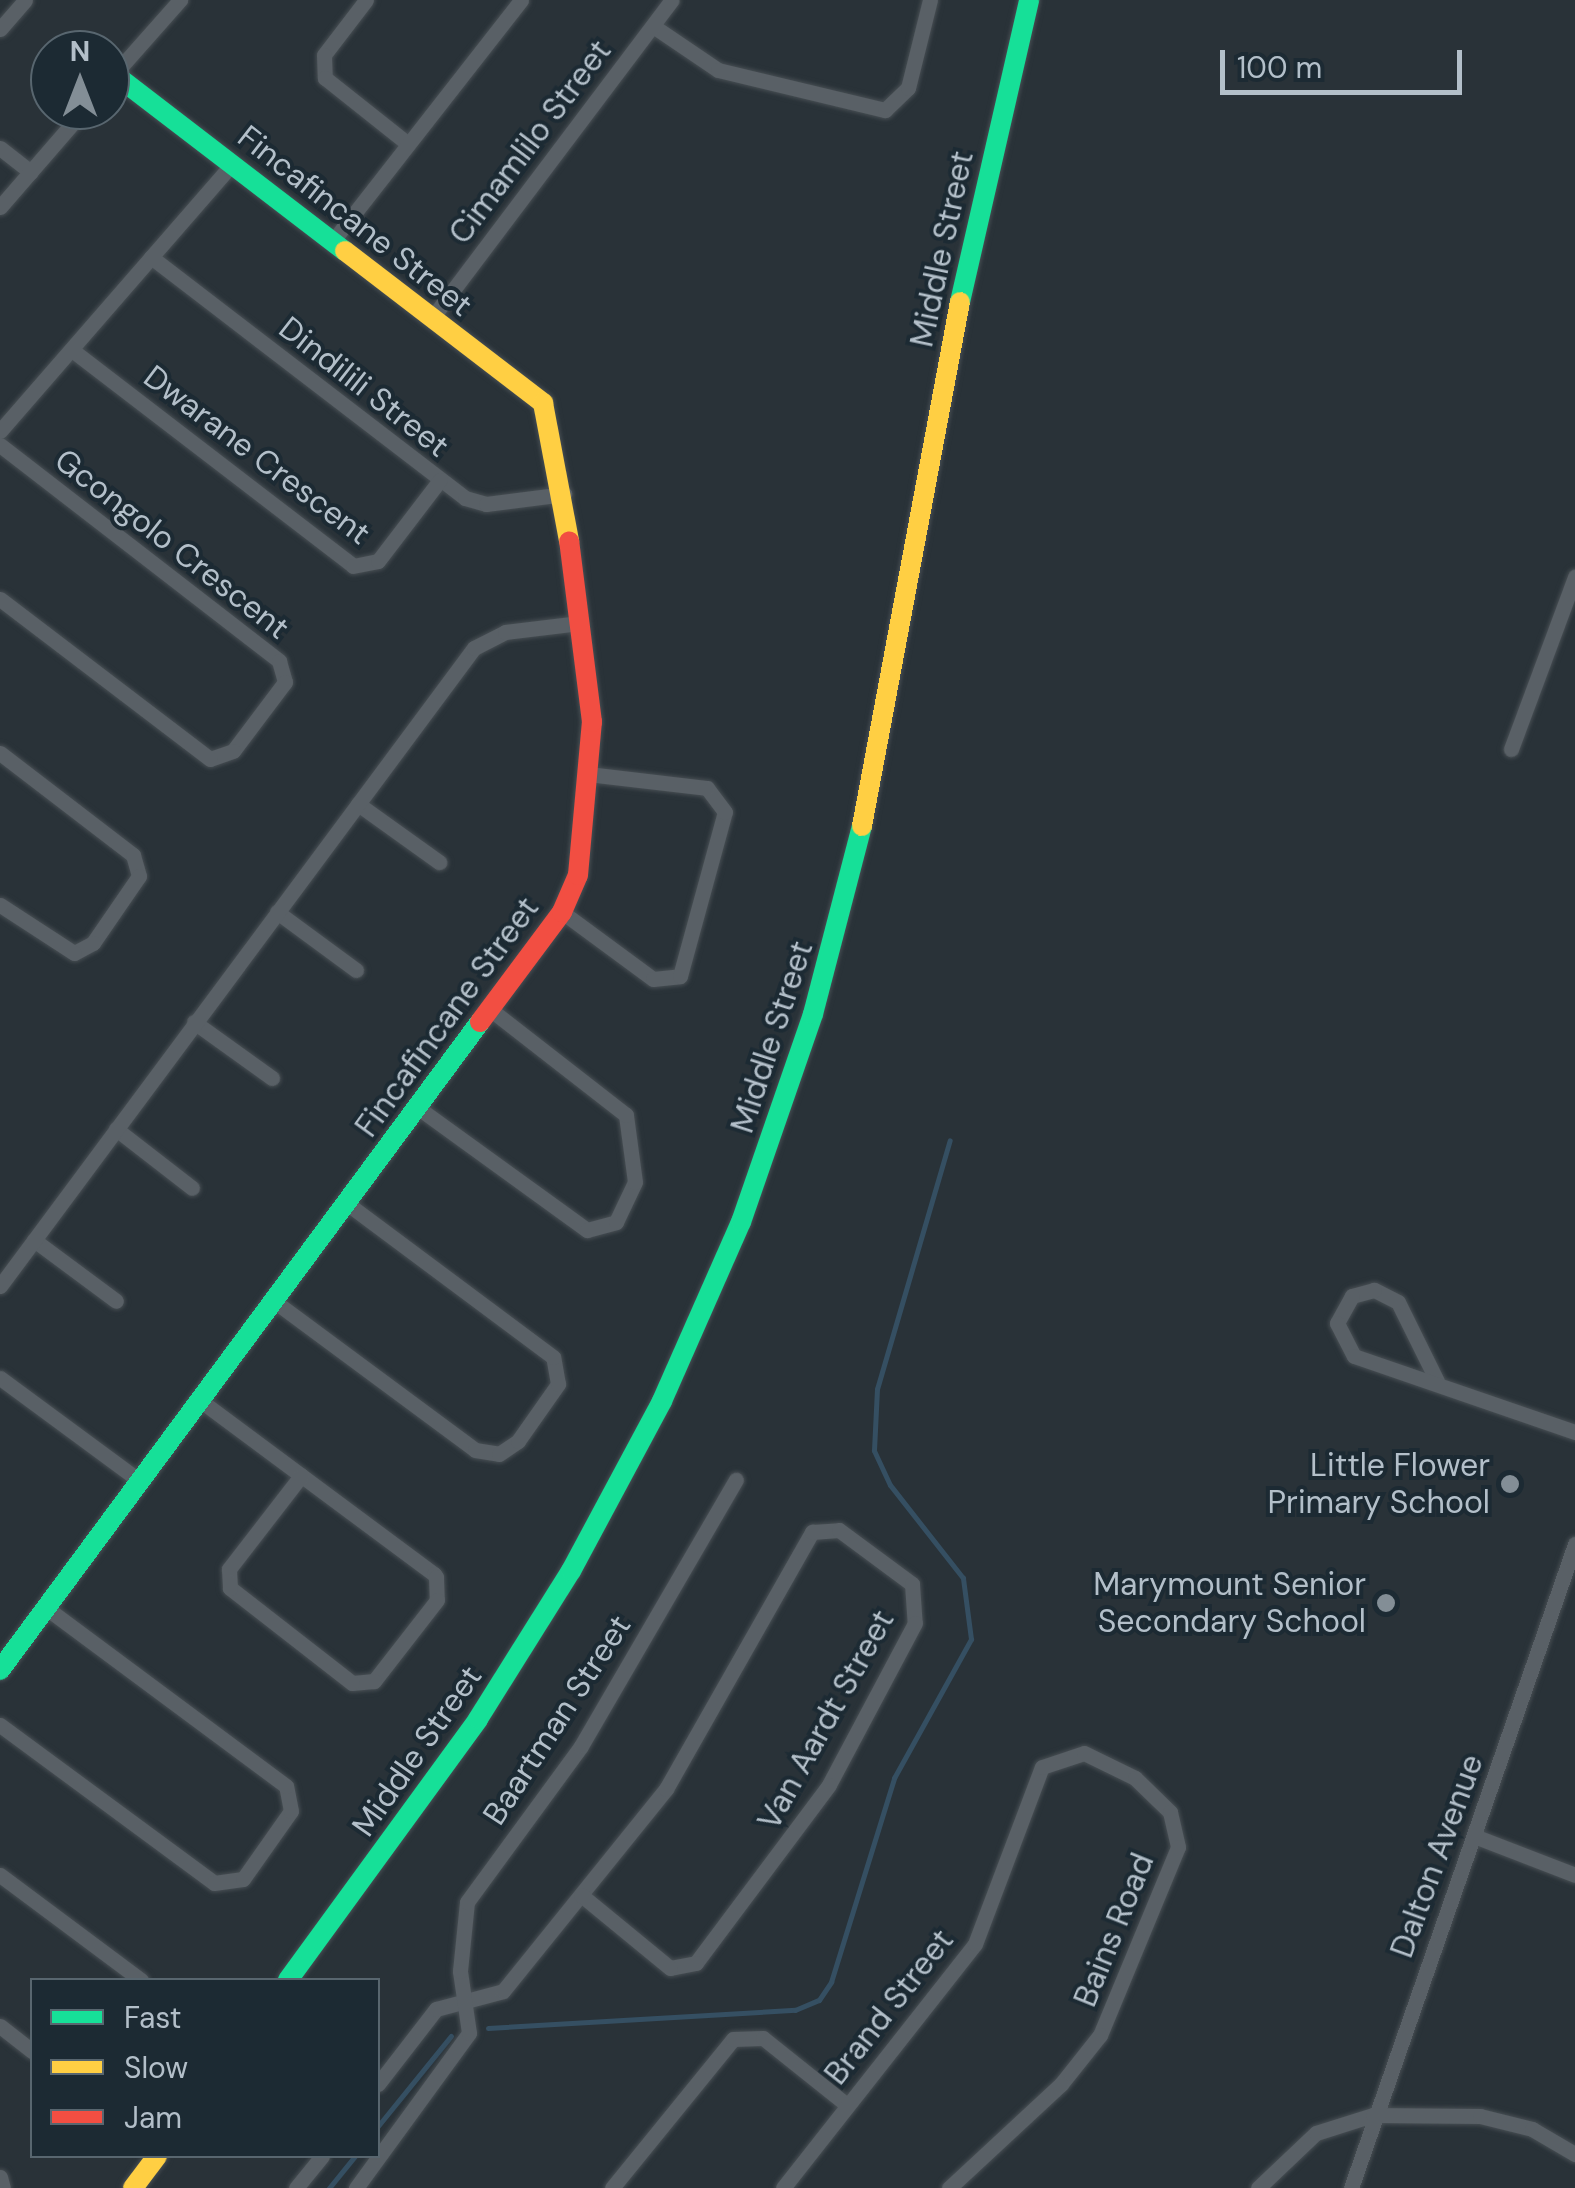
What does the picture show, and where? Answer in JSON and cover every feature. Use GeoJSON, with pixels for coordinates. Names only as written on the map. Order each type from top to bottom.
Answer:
{"type":"FeatureCollection","features":[{"type":"Feature","properties":{"kind":"main road","name":"Middle Street"},"geometry":{"type":"LineString","coordinates":[[289,1978],[459,1748],[571,1571],[662,1401],[741,1222],[808,1032],[858,848],[955,324],[1029,0]]}},
{"type":"Feature","properties":{"kind":"main road","name":"Fincafincane Street"},"geometry":{"type":"LineString","coordinates":[[0,1670],[562,912],[578,875],[592,722],[564,494],[543,404],[130,89]]}},
{"type":"Feature","properties":{"kind":"main road"},"geometry":{"type":"LineString","coordinates":[[133,2188],[156,2158]]}},
{"type":"Feature","properties":{"kind":"street"},"geometry":{"type":"LineString","coordinates":[[0,29],[25,0]]}},
{"type":"Feature","properties":{"kind":"street"},"geometry":{"type":"LineString","coordinates":[[130,56],[180,0]]}},
{"type":"Feature","properties":{"kind":"street"},"geometry":{"type":"LineString","coordinates":[[366,0],[327,50],[324,78],[408,144]]}},
{"type":"Feature","properties":{"kind":"street"},"geometry":{"type":"LineString","coordinates":[[332,242],[520,0]]}},
{"type":"Feature","properties":{"kind":"street","name":"Cimamlilo Street"},"geometry":{"type":"LineString","coordinates":[[432,318],[672,0]]}},
{"type":"Feature","properties":{"kind":"street"},"geometry":{"type":"LineString","coordinates":[[652,26],[718,70],[885,110],[908,88],[930,0]]}},
{"type":"Feature","properties":{"kind":"street"},"geometry":{"type":"LineString","coordinates":[[0,207],[67,130]]}},
{"type":"Feature","properties":{"kind":"street"},"geometry":{"type":"LineString","coordinates":[[0,148],[31,172]]}},
{"type":"Feature","properties":{"kind":"street"},"geometry":{"type":"LineString","coordinates":[[0,431],[232,164]]}},
{"type":"Feature","properties":{"kind":"street","name":"Dindilili Street"},"geometry":{"type":"LineString","coordinates":[[151,258],[440,480],[482,503],[564,494]]}},
{"type":"Feature","properties":{"kind":"street","name":"Dwarane Crescent"},"geometry":{"type":"LineString","coordinates":[[72,350],[353,566],[378,560],[440,480]]}},
{"type":"Feature","properties":{"kind":"street","name":"Gcongolo Crescent"},"geometry":{"type":"LineString","coordinates":[[0,446],[279,661],[285,682],[233,752],[210,760],[0,599]]}},
{"type":"Feature","properties":{"kind":"street"},"geometry":{"type":"LineString","coordinates":[[1511,749],[1575,576]]}},
{"type":"Feature","properties":{"kind":"street"},"geometry":{"type":"LineString","coordinates":[[0,1286],[483,640],[580,623]]}},
{"type":"Feature","properties":{"kind":"street"},"geometry":{"type":"LineString","coordinates":[[0,753],[133,855],[139,876],[93,942],[74,953],[0,905]]}},
{"type":"Feature","properties":{"kind":"street"},"geometry":{"type":"LineString","coordinates":[[562,912],[649,977],[680,976],[724,812],[707,788],[587,774]]}},
{"type":"Feature","properties":{"kind":"street"},"geometry":{"type":"LineString","coordinates":[[358,804],[439,862]]}},
{"type":"Feature","properties":{"kind":"street"},"geometry":{"type":"LineString","coordinates":[[277,912],[356,970]]}},
{"type":"Feature","properties":{"kind":"street"},"geometry":{"type":"LineString","coordinates":[[418,1107],[587,1230],[616,1222],[635,1182],[626,1115],[490,1010]]}},
{"type":"Feature","properties":{"kind":"street"},"geometry":{"type":"LineString","coordinates":[[194,1022],[272,1078]]}},
{"type":"Feature","properties":{"kind":"street"},"geometry":{"type":"LineString","coordinates":[[116,1130],[192,1188]]}},
{"type":"Feature","properties":{"kind":"street"},"geometry":{"type":"LineString","coordinates":[[274,1301],[475,1450],[499,1454],[518,1441],[558,1384],[553,1356],[348,1204]]}},
{"type":"Feature","properties":{"kind":"street"},"geometry":{"type":"LineString","coordinates":[[34,1240],[116,1301]]}},
{"type":"Feature","properties":{"kind":"street"},"geometry":{"type":"LineString","coordinates":[[1437,1381],[1398,1302],[1374,1290],[1352,1296],[1338,1322],[1354,1356],[1437,1381],[1575,1432]]}},
{"type":"Feature","properties":{"kind":"street"},"geometry":{"type":"LineString","coordinates":[[0,1378],[141,1482]]}},
{"type":"Feature","properties":{"kind":"street"},"geometry":{"type":"LineString","coordinates":[[201,1401],[301,1476],[437,1581],[437,1600],[374,1681],[352,1682],[230,1588],[229,1569],[301,1476]]}},
{"type":"Feature","properties":{"kind":"street","name":"Baartman Street"},"geometry":{"type":"LineString","coordinates":[[380,2156],[461,2050],[470,2027],[461,1999],[467,1902],[580,1746],[736,1480]]}},
{"type":"Feature","properties":{"kind":"street","name":"Van Aardt Street"},"geometry":{"type":"LineString","coordinates":[[461,1999],[503,1991],[582,1895],[708,1728],[812,1532],[839,1530],[912,1584],[916,1623],[828,1785],[696,1962],[670,1968],[582,1895]]}},
{"type":"Feature","properties":{"kind":"street","name":"Dalton Avenue"},"geometry":{"type":"LineString","coordinates":[[1352,2188],[1373,2115],[1575,1544]]}},
{"type":"Feature","properties":{"kind":"street"},"geometry":{"type":"LineString","coordinates":[[0,1725],[214,1883],[242,1879],[291,1811],[286,1786],[45,1608]]}},
{"type":"Feature","properties":{"kind":"street","name":"Bains Road"},"geometry":{"type":"LineString","coordinates":[[949,2188],[1061,2084],[1100,2035],[1178,1848],[1170,1812],[1135,1778],[1075,1753]]}},
{"type":"Feature","properties":{"kind":"street","name":"Brand Street"},"geometry":{"type":"LineString","coordinates":[[783,2188],[975,1944],[1042,1767],[1075,1753]]}},
{"type":"Feature","properties":{"kind":"street"},"geometry":{"type":"LineString","coordinates":[[1474,1836],[1575,1875]]}},
{"type":"Feature","properties":{"kind":"street"},"geometry":{"type":"LineString","coordinates":[[0,1875],[138,1978]]}},
{"type":"Feature","properties":{"kind":"street"},"geometry":{"type":"LineString","coordinates":[[380,2081],[436,2009],[461,1999]]}},
{"type":"Feature","properties":{"kind":"street"},"geometry":{"type":"LineString","coordinates":[[0,2026],[30,2049]]}},
{"type":"Feature","properties":{"kind":"street"},"geometry":{"type":"LineString","coordinates":[[612,2188],[732,2040],[763,2038],[848,2106]]}},
{"type":"Feature","properties":{"kind":"street"},"geometry":{"type":"LineString","coordinates":[[1258,2188],[1316,2133],[1373,2115],[1480,2116],[1532,2128],[1575,2154]]}},
{"type":"Feature","properties":{"kind":"street"},"geometry":{"type":"LineString","coordinates":[[296,2188],[320,2158]]}},
{"type":"Feature","properties":{"kind":"street","name":"Baartman Street"},"geometry":{"type":"LineString","coordinates":[[356,2188],[379,2158]]}},
{"type":"Feature","properties":{"kind":"street"},"geometry":{"type":"LineString","coordinates":[[0,2177],[3,2188]]}},
{"type":"Feature","properties":{"kind":"waterway"},"geometry":{"type":"LineString","coordinates":[[488,2028],[795,2010],[819,2000],[831,1982],[894,1778],[971,1639],[963,1578],[890,1485],[874,1450],[877,1389],[950,1140]]}},
{"type":"Feature","properties":{"kind":"waterway"},"geometry":{"type":"LineString","coordinates":[[380,2124],[451,2036]]}},
{"type":"Feature","properties":{"kind":"waterway"},"geometry":{"type":"LineString","coordinates":[[329,2188],[353,2158]]}},
{"type":"Feature","properties":{"kind":"traffic: fast"},"geometry":{"type":"LineString","coordinates":[[960,302],[1029,0]]}},
{"type":"Feature","properties":{"kind":"traffic: fast"},"geometry":{"type":"LineString","coordinates":[[130,86],[345,251]]}},
{"type":"Feature","properties":{"kind":"traffic: fast"},"geometry":{"type":"LineString","coordinates":[[289,1978],[478,1719],[571,1571],[662,1401],[741,1222],[813,1014],[862,826]]}},
{"type":"Feature","properties":{"kind":"traffic: fast"},"geometry":{"type":"LineString","coordinates":[[0,1670],[480,1022]]}},
{"type":"Feature","properties":{"kind":"traffic: slow"},"geometry":{"type":"LineString","coordinates":[[345,251],[543,403],[569,541]]}},
{"type":"Feature","properties":{"kind":"traffic: slow"},"geometry":{"type":"LineString","coordinates":[[862,826],[960,302]]}},
{"type":"Feature","properties":{"kind":"traffic: slow"},"geometry":{"type":"LineString","coordinates":[[133,2188],[156,2158]]}},
{"type":"Feature","properties":{"kind":"traffic: jam"},"geometry":{"type":"LineString","coordinates":[[480,1022],[562,912],[578,875],[592,722],[569,541]]}},
{"type":"Feature","properties":{"kind":"place","name":"Little Flower Primary School"},"geometry":{"type":"Point","coordinates":[1510,1484]}},
{"type":"Feature","properties":{"kind":"place","name":"Marymount Senior Secondary School"},"geometry":{"type":"Point","coordinates":[1386,1603]}}]}
